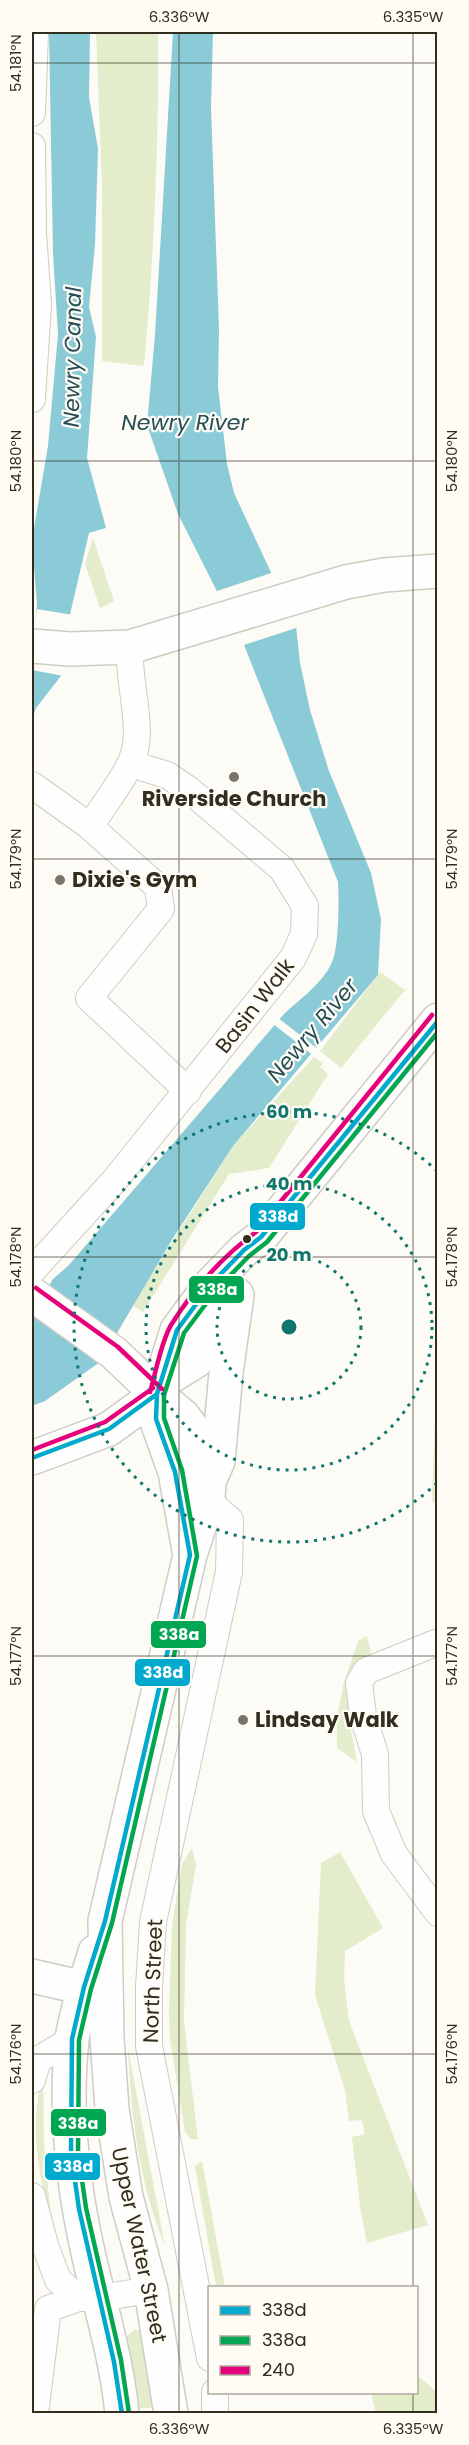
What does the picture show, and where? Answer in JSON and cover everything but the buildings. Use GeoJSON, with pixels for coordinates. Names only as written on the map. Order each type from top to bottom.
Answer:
{"type":"FeatureCollection","features":[{"type":"Feature","properties":{"kind":"main road"},"geometry":{"type":"LineString","coordinates":[[32,646],[70,649],[129,647],[346,582],[384,575],[434,572]]}},
{"type":"Feature","properties":{"kind":"main road"},"geometry":{"type":"LineString","coordinates":[[32,1458],[109,1429],[196,1361],[237,1295],[261,1237],[438,1020]]}},
{"type":"Feature","properties":{"kind":"main road","name":"Upper Water Street"},"geometry":{"type":"LineString","coordinates":[[171,2409],[151,2290],[126,2197],[113,2120],[107,2037],[95,1990],[105,1921],[190,1555],[199,1494],[175,1472],[156,1419],[159,1388],[177,1330],[211,1284],[244,1250],[261,1237]]}},
{"type":"Feature","properties":{"kind":"main road"},"geometry":{"type":"LineString","coordinates":[[32,1287],[159,1388]]}},
{"type":"Feature","properties":{"kind":"main road"},"geometry":{"type":"LineString","coordinates":[[199,1494],[218,1461],[226,1372],[237,1295]]}},
{"type":"Feature","properties":{"kind":"main road"},"geometry":{"type":"LineString","coordinates":[[32,1976],[95,1990],[72,2039],[71,2153],[89,2298],[114,2362],[122,2414]]}},
{"type":"Feature","properties":{"kind":"street"},"geometry":{"type":"LineString","coordinates":[[32,112],[34,32]]}},
{"type":"Feature","properties":{"kind":"street"},"geometry":{"type":"LineString","coordinates":[[32,146],[33,233],[38,304],[32,399]]}},
{"type":"Feature","properties":{"kind":"street"},"geometry":{"type":"LineString","coordinates":[[88,825],[96,818],[132,761],[137,729],[128,667],[129,647]]}},
{"type":"Feature","properties":{"kind":"street","name":"Basin Walk"},"geometry":{"type":"LineString","coordinates":[[32,1287],[293,958],[304,934],[305,906],[282,869],[188,789],[167,775],[132,761]]}},
{"type":"Feature","properties":{"kind":"street"},"geometry":{"type":"LineString","coordinates":[[32,785],[88,825],[158,887],[161,909],[89,998],[188,1091]]}},
{"type":"Feature","properties":{"kind":"street","name":"North Street"},"geometry":{"type":"LineString","coordinates":[[199,1494],[230,1520],[229,1572],[153,1922],[149,1987],[149,2046],[208,2348]]}},
{"type":"Feature","properties":{"kind":"street"},"geometry":{"type":"LineString","coordinates":[[438,1642],[366,1671],[359,1683],[363,1716],[375,1754],[376,1811],[394,1854],[438,1913]]}},
{"type":"Feature","properties":{"kind":"street"},"geometry":{"type":"LineString","coordinates":[[32,2080],[38,2060],[72,2039]]}},
{"type":"Feature","properties":{"kind":"street"},"geometry":{"type":"LineString","coordinates":[[32,2196],[45,2245],[58,2280],[89,2298]]}},
{"type":"Feature","properties":{"kind":"street"},"geometry":{"type":"LineString","coordinates":[[35,2414],[40,2308],[89,2298],[151,2290]]}},
{"type":"Feature","properties":{"kind":"street"},"geometry":{"type":"LineString","coordinates":[[215,2394],[215,2414]]}},
{"type":"Feature","properties":{"kind":"green space"},"geometry":{"type":"Polygon","coordinates":[[[96,32],[158,32],[155,199],[144,366],[102,361],[102,185],[96,32]]]}},
{"type":"Feature","properties":{"kind":"green space"},"geometry":{"type":"Polygon","coordinates":[[[93,538],[114,601],[100,608],[85,564],[93,538]]]}},
{"type":"Feature","properties":{"kind":"green space"},"geometry":{"type":"Polygon","coordinates":[[[380,972],[405,990],[341,1068],[320,1051],[380,972]]]}},
{"type":"Feature","properties":{"kind":"green space"},"geometry":{"type":"Polygon","coordinates":[[[314,1057],[323,1063],[320,1067],[328,1074],[269,1168],[229,1174],[143,1312],[132,1305],[233,1146],[314,1057]]]}},
{"type":"Feature","properties":{"kind":"green space"},"geometry":{"type":"Polygon","coordinates":[[[436,1388],[438,1388],[437,1502],[432,1502],[436,1388]]]}},
{"type":"Feature","properties":{"kind":"green space"},"geometry":{"type":"Polygon","coordinates":[[[367,1636],[371,1654],[356,1664],[356,1728],[351,1730],[357,1762],[337,1748],[337,1716],[344,1682],[358,1641],[367,1636]]]}},
{"type":"Feature","properties":{"kind":"green space"},"geometry":{"type":"Polygon","coordinates":[[[192,1848],[196,1865],[186,1925],[184,2022],[198,2139],[191,2139],[185,2132],[170,2039],[169,2012],[172,1925],[182,1864],[192,1848]]]}},
{"type":"Feature","properties":{"kind":"green space"},"geometry":{"type":"Polygon","coordinates":[[[340,1852],[383,1928],[345,1951],[344,1978],[349,2021],[428,2225],[367,2243],[352,2137],[365,2134],[362,2120],[349,2121],[345,2090],[315,1995],[321,1863],[340,1852]]]}},
{"type":"Feature","properties":{"kind":"green space"},"geometry":{"type":"Polygon","coordinates":[[[128,2048],[165,2246],[149,2198],[138,2149],[131,2099],[128,2048]]]}},
{"type":"Feature","properties":{"kind":"green space"},"geometry":{"type":"Polygon","coordinates":[[[43,2075],[44,2145],[52,2227],[37,2151],[36,2114],[43,2075]]]}},
{"type":"Feature","properties":{"kind":"green space"},"geometry":{"type":"Polygon","coordinates":[[[202,2161],[225,2286],[216,2286],[195,2166],[202,2161]]]}},
{"type":"Feature","properties":{"kind":"green space"},"geometry":{"type":"Polygon","coordinates":[[[134,2330],[140,2330],[148,2336],[158,2408],[136,2408],[127,2344],[127,2336],[134,2330]]]}},
{"type":"Feature","properties":{"kind":"green space"},"geometry":{"type":"Polygon","coordinates":[[[418,2376],[437,2392],[437,2413],[376,2413],[371,2394],[418,2394],[418,2376]]]}},
{"type":"Feature","properties":{"kind":"water","name":"Newry Canal"},"geometry":{"type":"Polygon","coordinates":[[[49,32],[90,32],[89,97],[98,149],[95,245],[89,307],[96,337],[87,458],[106,528],[89,533],[71,610],[61,676],[36,708],[32,720],[32,650],[37,605],[32,540],[48,446],[58,334],[53,254],[49,32]]]}},
{"type":"Feature","properties":{"kind":"water","name":"Newry River"},"geometry":{"type":"Polygon","coordinates":[[[173,32],[213,32],[211,108],[219,329],[218,387],[227,464],[234,493],[296,626],[300,663],[310,710],[329,771],[371,873],[381,919],[378,975],[233,1146],[173,1238],[100,1362],[45,1401],[32,1406],[32,1313],[53,1279],[69,1265],[284,1014],[323,977],[332,962],[337,935],[338,882],[244,645],[178,514],[147,425],[155,335],[173,32]]]}},
{"type":"Feature","properties":{"kind":"pier"},"geometry":{"type":"Polygon","coordinates":[[[274,572],[299,627],[241,646],[214,592],[274,572]]]}},
{"type":"Feature","properties":{"kind":"pier"},"geometry":{"type":"Polygon","coordinates":[[[37,609],[73,615],[64,676],[32,670],[32,639],[37,609]]]}},
{"type":"Feature","properties":{"kind":"pier"},"geometry":{"type":"Polygon","coordinates":[[[277,1017],[319,1050],[314,1056],[272,1023],[277,1017]]]}},
{"type":"Feature","properties":{"kind":"transit line","name":"240"},"geometry":{"type":"LineString","coordinates":[[150,1392],[167,1332],[189,1299],[209,1274],[256,1232],[432,1015]]}},
{"type":"Feature","properties":{"kind":"transit line","name":"338d"},"geometry":{"type":"LineString","coordinates":[[122,2414],[114,2362],[79,2209],[71,2153],[72,2039],[84,1987],[105,1921],[190,1555],[175,1472],[156,1419],[157,1394],[177,1330],[211,1284],[244,1250],[261,1237],[438,1021]]}},
{"type":"Feature","properties":{"kind":"transit line","name":"338a"},"geometry":{"type":"LineString","coordinates":[[129,2413],[121,2360],[86,2208],[78,2152],[79,2040],[91,1989],[112,1923],[197,1556],[182,1470],[164,1418],[164,1395],[184,1333],[217,1289],[249,1256],[267,1242],[438,1032]]}},
{"type":"Feature","properties":{"kind":"transit line","name":"240"},"geometry":{"type":"LineString","coordinates":[[36,1288],[118,1347],[162,1389]]}},
{"type":"Feature","properties":{"kind":"transit line","name":"240"},"geometry":{"type":"LineString","coordinates":[[32,1450],[105,1422],[153,1388]]}},
{"type":"Feature","properties":{"kind":"transit line","name":"338d"},"geometry":{"type":"LineString","coordinates":[[32,1458],[109,1429],[157,1394]]}},
{"type":"Feature","properties":{"kind":"place","name":"Riverside Church"},"geometry":{"type":"Point","coordinates":[234,777]}},
{"type":"Feature","properties":{"kind":"place","name":"Dixie's Gym"},"geometry":{"type":"Point","coordinates":[60,880]}},
{"type":"Feature","properties":{"kind":"place","name":"Lindsay Walk"},"geometry":{"type":"Point","coordinates":[243,1720]}}]}
